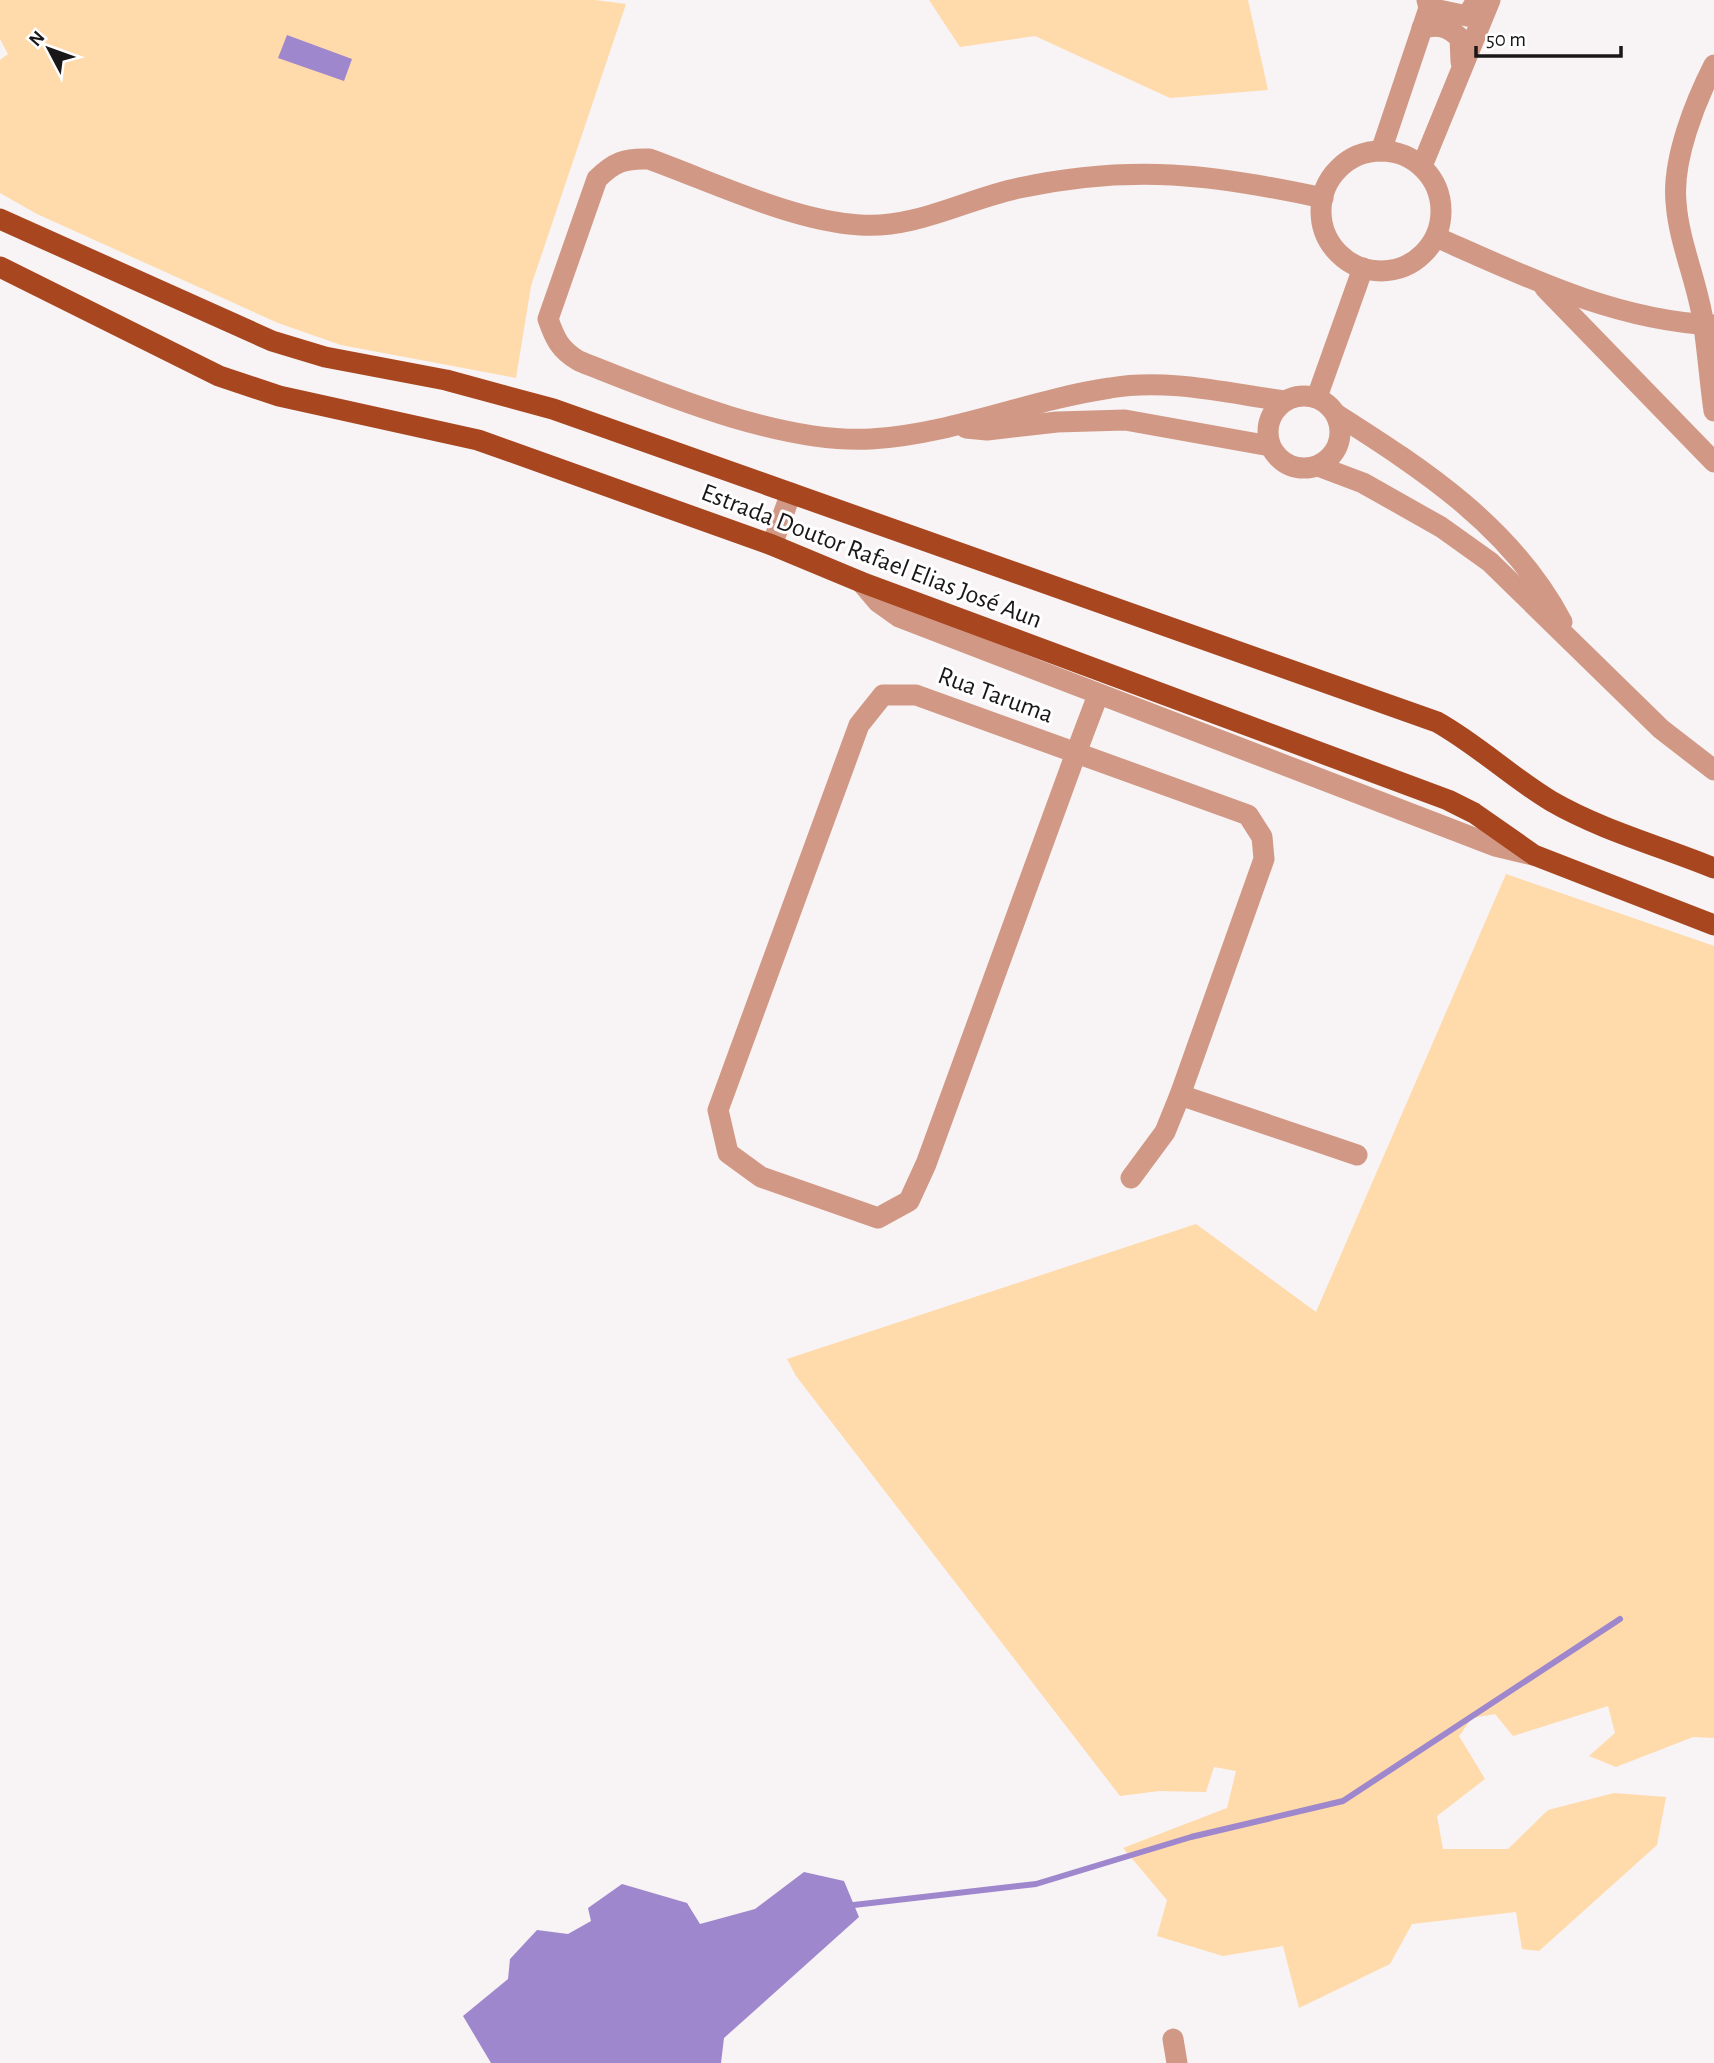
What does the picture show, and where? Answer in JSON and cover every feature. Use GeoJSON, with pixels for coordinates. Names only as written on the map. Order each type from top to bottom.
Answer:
{"type":"FeatureCollection","features":[{"type":"Feature","properties":{"kind":"main road","name":"Estrada Doutor Rafael Elias José Aun"},"geometry":{"type":"LineString","coordinates":[[0,219],[272,341],[325,357],[446,380],[553,409],[1172,631],[1437,722],[1468,739],[1522,782],[1562,807],[1714,868]]}},
{"type":"Feature","properties":{"kind":"main road","name":"Estrada Doutor Rafael Elias José Aun"},"geometry":{"type":"LineString","coordinates":[[0,267],[219,376],[279,396],[478,440],[772,545],[861,582],[1448,800],[1474,813],[1534,855],[1714,925]]}},
{"type":"Feature","properties":{"kind":"street"},"geometry":{"type":"LineString","coordinates":[[1426,12],[1467,16],[1477,0]]}},
{"type":"Feature","properties":{"kind":"street"},"geometry":{"type":"LineString","coordinates":[[1422,166],[1490,0]]}},
{"type":"Feature","properties":{"kind":"street"},"geometry":{"type":"LineString","coordinates":[[1426,12],[1436,24],[1450,29],[1460,38],[1461,71]]}},
{"type":"Feature","properties":{"kind":"street"},"geometry":{"type":"LineString","coordinates":[[1381,151],[1426,12]]}},
{"type":"Feature","properties":{"kind":"street"},"geometry":{"type":"LineString","coordinates":[[1714,65],[1701,91],[1684,146],[1675,201],[1691,278],[1709,325],[1714,411]]}},
{"type":"Feature","properties":{"kind":"street"},"geometry":{"type":"LineString","coordinates":[[1381,151],[1396,153],[1422,166],[1437,187],[1440,225],[1436,237],[1417,259],[1405,266],[1377,271],[1351,263],[1332,246],[1323,223],[1323,198],[1334,174],[1344,164],[1368,153],[1381,151]]}},
{"type":"Feature","properties":{"kind":"street"},"geometry":{"type":"LineString","coordinates":[[1284,401],[1150,384],[1112,387],[1028,404],[954,427],[869,439],[790,431],[711,409],[597,368],[564,352],[556,341],[548,319],[597,179],[611,165],[628,158],[649,159],[809,217],[862,226],[932,216],[1019,188],[1153,172],[1240,181],[1323,198]]}},
{"type":"Feature","properties":{"kind":"street"},"geometry":{"type":"LineString","coordinates":[[1436,237],[1542,284],[1635,313],[1709,325]]}},
{"type":"Feature","properties":{"kind":"street"},"geometry":{"type":"LineString","coordinates":[[1317,397],[1363,268]]}},
{"type":"Feature","properties":{"kind":"street"},"geometry":{"type":"LineString","coordinates":[[1542,284],[1714,462]]}},
{"type":"Feature","properties":{"kind":"street"},"geometry":{"type":"LineString","coordinates":[[1571,640],[1547,594],[1490,525],[1419,467],[1336,414],[1317,397],[1295,396],[1284,401],[1273,413],[1268,429],[1270,446],[1283,461],[1296,467],[1318,466],[1363,483],[1441,527],[1490,562],[1661,729],[1714,770]]}},
{"type":"Feature","properties":{"kind":"street"},"geometry":{"type":"LineString","coordinates":[[1318,466],[1334,453],[1338,443],[1341,434],[1336,414]]}},
{"type":"Feature","properties":{"kind":"street"},"geometry":{"type":"LineString","coordinates":[[954,427],[987,430],[1057,422],[1125,420],[1270,446]]}},
{"type":"Feature","properties":{"kind":"street"},"geometry":{"type":"LineString","coordinates":[[772,545],[791,493]]}},
{"type":"Feature","properties":{"kind":"street"},"geometry":{"type":"LineString","coordinates":[[861,582],[878,602],[899,617],[1495,846],[1534,855]]}},
{"type":"Feature","properties":{"kind":"street","name":"Rua Taruma"},"geometry":{"type":"LineString","coordinates":[[1076,753],[926,1164],[909,1201],[878,1219],[761,1177],[728,1153],[718,1110],[859,725],[883,695],[916,695],[1248,815],[1262,837],[1264,859],[1180,1095],[1165,1132],[1131,1178]]}},
{"type":"Feature","properties":{"kind":"street"},"geometry":{"type":"LineString","coordinates":[[1076,753],[1097,695]]}},
{"type":"Feature","properties":{"kind":"street"},"geometry":{"type":"LineString","coordinates":[[1180,1095],[1357,1155]]}},
{"type":"Feature","properties":{"kind":"street"},"geometry":{"type":"LineString","coordinates":[[1173,2039],[1177,2063]]}},
{"type":"Feature","properties":{"kind":"shaded area"},"geometry":{"type":"Polygon","coordinates":[[[0,0],[595,0],[626,4],[531,286],[516,378],[341,345],[278,323],[37,214],[0,193],[0,60],[8,54],[0,39],[0,0]]]}},
{"type":"Feature","properties":{"kind":"shaded area"},"geometry":{"type":"Polygon","coordinates":[[[929,0],[1248,0],[1268,90],[1170,98],[1035,36],[960,47],[929,0]]]}},
{"type":"Feature","properties":{"kind":"shaded area"},"geometry":{"type":"Polygon","coordinates":[[[287,35],[352,59],[344,81],[278,58],[287,35]]]}},
{"type":"Feature","properties":{"kind":"shaded area"},"geometry":{"type":"Polygon","coordinates":[[[1506,874],[1714,946],[1714,1738],[1693,1737],[1616,1767],[1589,1756],[1615,1733],[1608,1706],[1513,1736],[1495,1714],[1472,1718],[1459,1736],[1485,1779],[1437,1816],[1443,1849],[1508,1849],[1548,1810],[1614,1793],[1666,1797],[1657,1845],[1539,1951],[1522,1949],[1516,1912],[1412,1924],[1390,1964],[1299,2008],[1283,1946],[1223,1956],[1157,1936],[1167,1900],[1123,1848],[1227,1808],[1236,1771],[1214,1767],[1206,1792],[1159,1791],[1120,1796],[796,1376],[787,1359],[1196,1224],[1316,1312],[1506,874]]]}},
{"type":"Feature","properties":{"kind":"shaded area"},"geometry":{"type":"Polygon","coordinates":[[[804,1872],[844,1881],[859,1917],[724,2038],[721,2063],[491,2063],[463,2016],[508,1979],[510,1959],[537,1930],[568,1934],[591,1921],[588,1908],[622,1884],[687,1903],[700,1924],[755,1909],[804,1872]]]}},
{"type":"Feature","properties":{"kind":"waterway"},"geometry":{"type":"LineString","coordinates":[[845,1906],[1036,1884],[1191,1837],[1343,1801],[1620,1619]]}}]}
